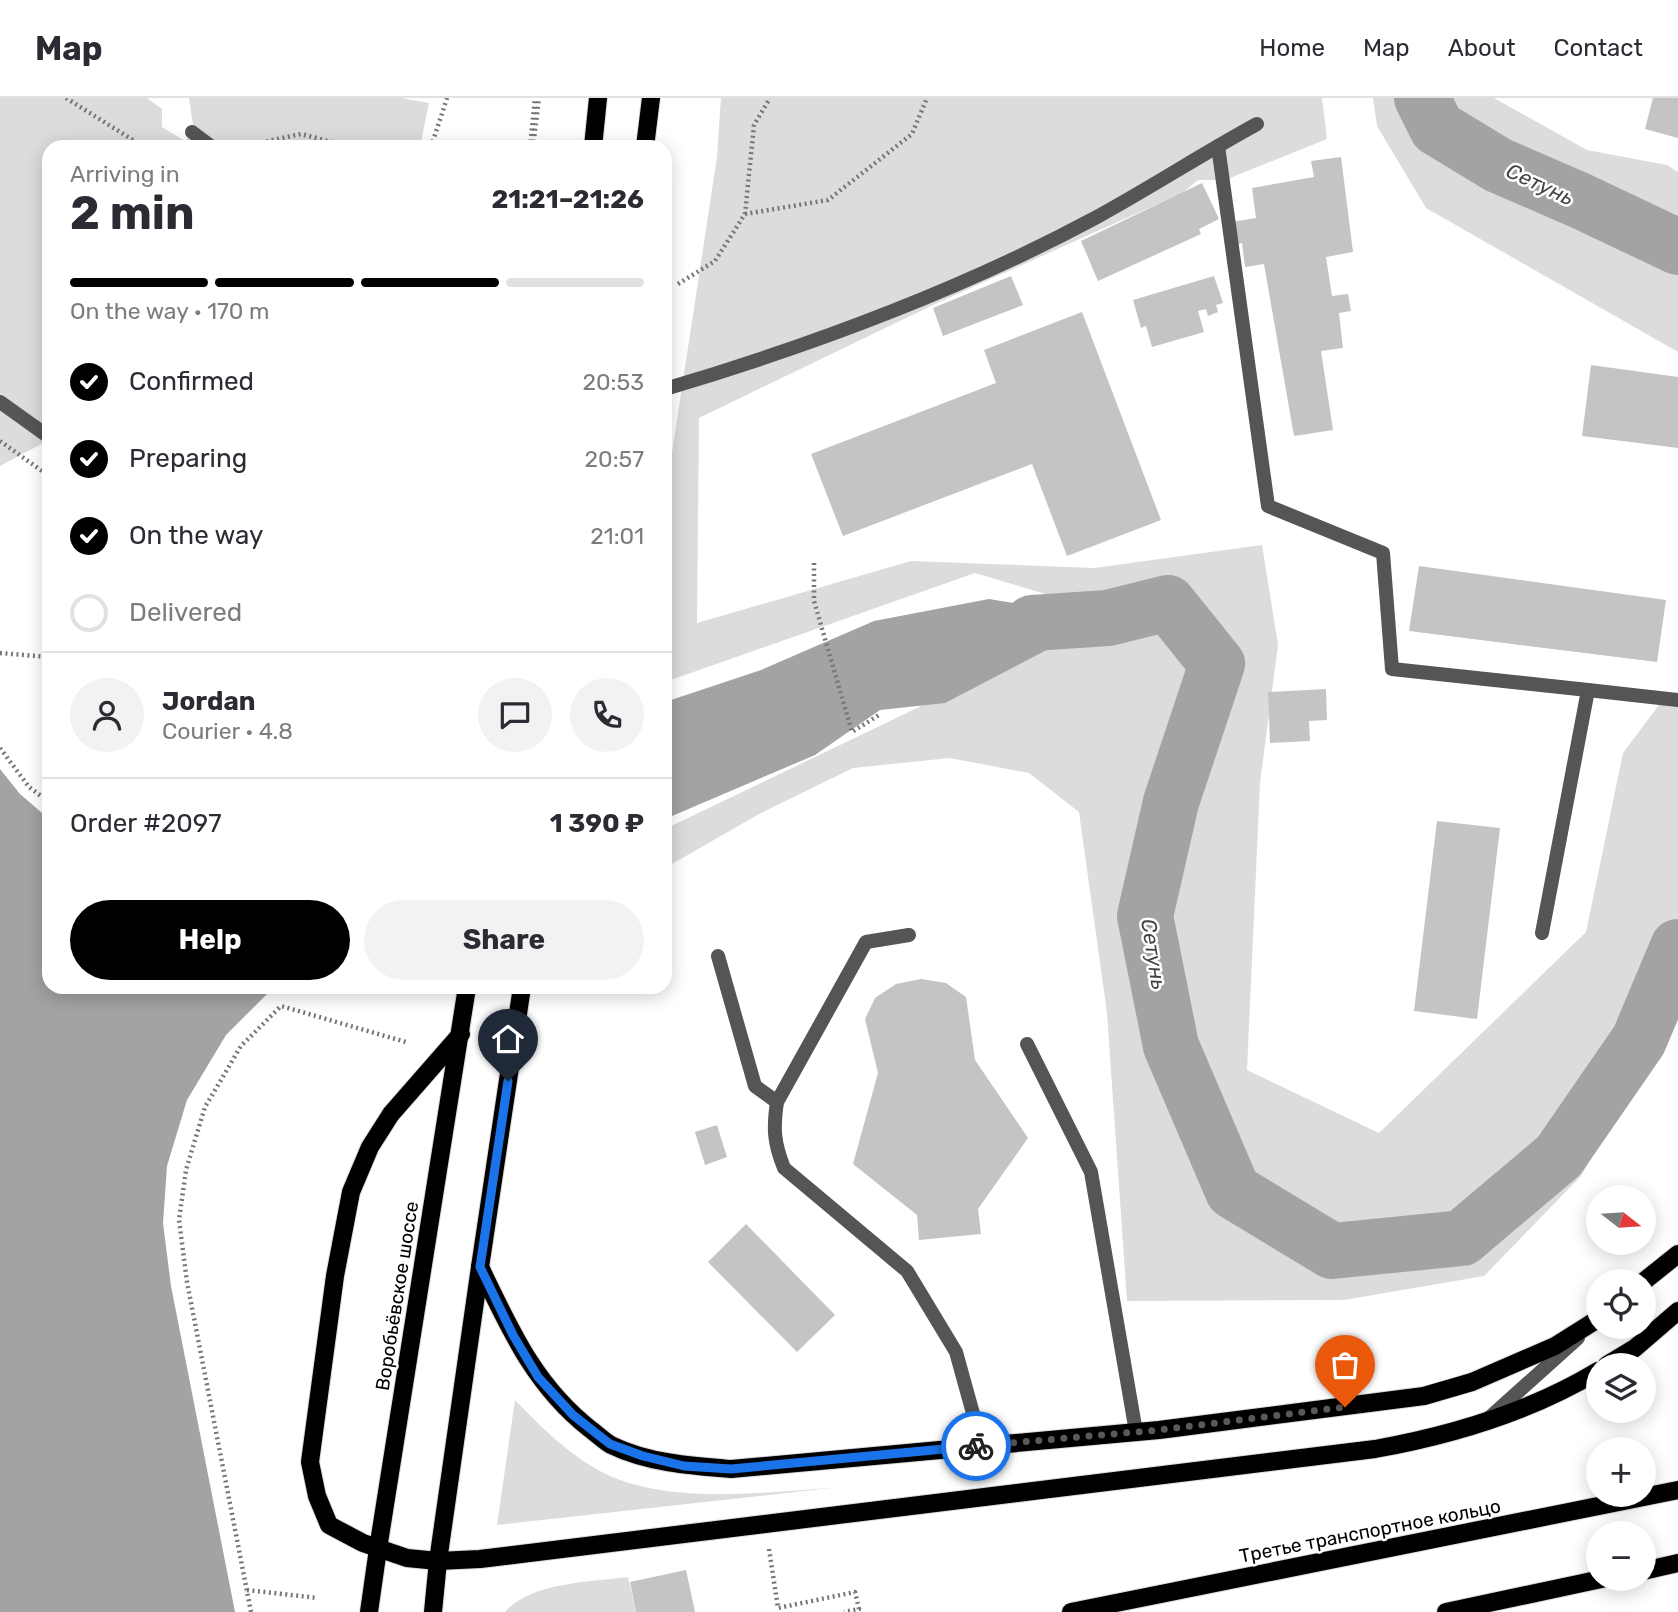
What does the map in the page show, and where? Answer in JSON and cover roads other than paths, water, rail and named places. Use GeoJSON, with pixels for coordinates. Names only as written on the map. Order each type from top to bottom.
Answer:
{"type":"FeatureCollection","features":[{"type":"Feature","properties":{"kind":"main road"},"geometry":{"type":"LineString","coordinates":[[594,140],[598,98]]}},
{"type":"Feature","properties":{"kind":"main road"},"geometry":{"type":"LineString","coordinates":[[646,140],[651,98]]}},
{"type":"Feature","properties":{"kind":"main road","name":"Воробьёвское шоссе"},"geometry":{"type":"LineString","coordinates":[[369,1612],[466,994]]}},
{"type":"Feature","properties":{"kind":"main road"},"geometry":{"type":"LineString","coordinates":[[433,1612],[438,1561],[521,994]]}},
{"type":"Feature","properties":{"kind":"main road"},"geometry":{"type":"LineString","coordinates":[[461,1034],[391,1114],[370,1147],[351,1192],[335,1276],[310,1462],[317,1496],[330,1525],[377,1549],[407,1558],[438,1561],[480,1559],[1375,1449],[1430,1439],[1482,1424],[1586,1378]]}},
{"type":"Feature","properties":{"kind":"main road"},"geometry":{"type":"LineString","coordinates":[[1656,1272],[1678,1254]]}},
{"type":"Feature","properties":{"kind":"main road"},"geometry":{"type":"LineString","coordinates":[[480,1267],[513,1335],[538,1377],[573,1415],[610,1444],[643,1456],[684,1466],[731,1469],[1136,1432],[1424,1396],[1472,1382],[1555,1346],[1586,1327]]}},
{"type":"Feature","properties":{"kind":"main road"},"geometry":{"type":"LineString","coordinates":[[1627,1353],[1678,1311]]}},
{"type":"Feature","properties":{"kind":"main road","name":"Третье транспортное кольцо"},"geometry":{"type":"LineString","coordinates":[[1071,1612],[1678,1490]]}},
{"type":"Feature","properties":{"kind":"main road"},"geometry":{"type":"LineString","coordinates":[[1656,1568],[1678,1563]]}},
{"type":"Feature","properties":{"kind":"main road"},"geometry":{"type":"LineString","coordinates":[[1446,1612],[1586,1582]]}},
{"type":"Feature","properties":{"kind":"lane"},"geometry":{"type":"LineString","coordinates":[[672,387],[761,360],[939,293],[1094,218],[1257,124]]}},
{"type":"Feature","properties":{"kind":"lane"},"geometry":{"type":"LineString","coordinates":[[192,132],[203,140]]}},
{"type":"Feature","properties":{"kind":"lane"},"geometry":{"type":"LineString","coordinates":[[1218,146],[1268,506],[1383,553],[1392,669],[1678,700]]}},
{"type":"Feature","properties":{"kind":"lane"},"geometry":{"type":"LineString","coordinates":[[0,402],[42,432]]}},
{"type":"Feature","properties":{"kind":"lane"},"geometry":{"type":"LineString","coordinates":[[1542,933],[1588,690]]}},
{"type":"Feature","properties":{"kind":"lane"},"geometry":{"type":"LineString","coordinates":[[909,935],[866,942],[777,1102],[774,1121],[775,1147],[784,1168],[907,1270],[956,1352],[982,1446]]}},
{"type":"Feature","properties":{"kind":"lane"},"geometry":{"type":"LineString","coordinates":[[718,956],[755,1086],[777,1102]]}},
{"type":"Feature","properties":{"kind":"lane"},"geometry":{"type":"LineString","coordinates":[[1027,1044],[1091,1172],[1136,1432]]}},
{"type":"Feature","properties":{"kind":"lane"},"geometry":{"type":"LineString","coordinates":[[1482,1424],[1586,1331]]}},
{"type":"Feature","properties":{"kind":"waterway","name":"Сетунь"},"geometry":{"type":"LineString","coordinates":[[1422,98],[1437,128],[1498,165],[1678,247]]}},
{"type":"Feature","properties":{"kind":"waterway","name":"Сетунь"},"geometry":{"type":"LineString","coordinates":[[1032,623],[1108,618],[1168,603],[1217,664],[1171,802],[1145,916],[1171,1046],[1233,1191],[1332,1251],[1462,1238],[1559,1156],[1639,1040],[1678,947]]}}]}
